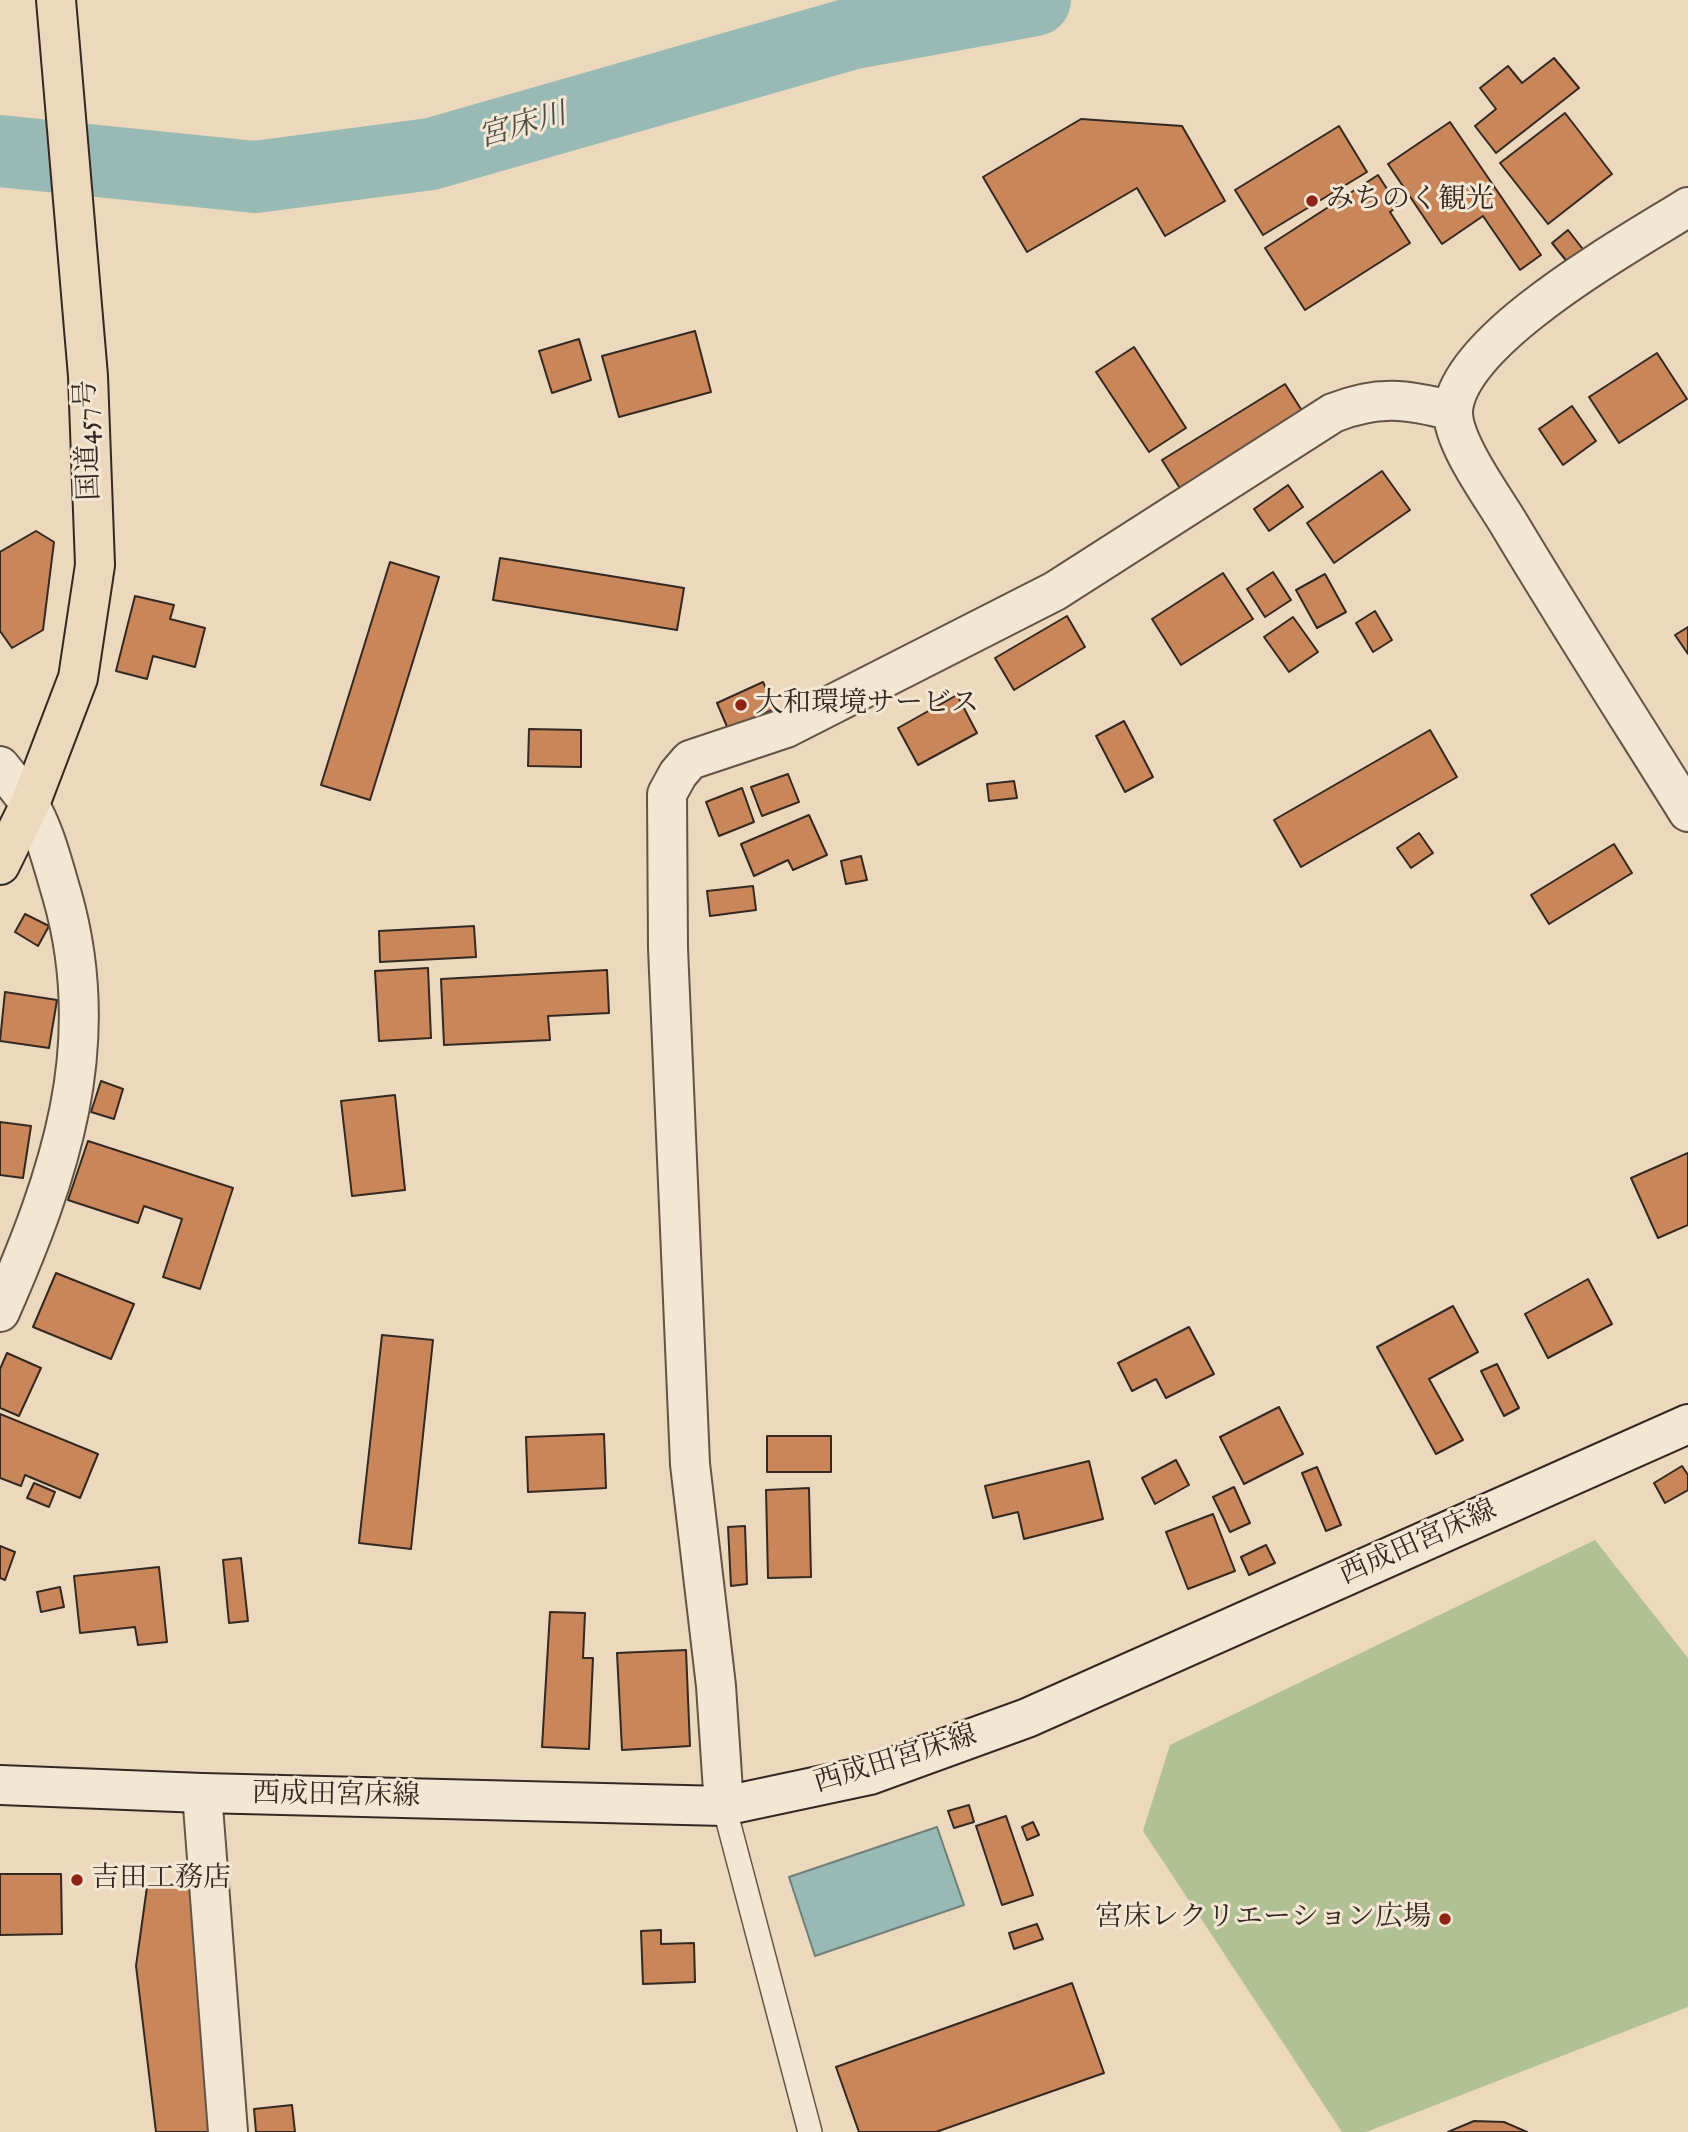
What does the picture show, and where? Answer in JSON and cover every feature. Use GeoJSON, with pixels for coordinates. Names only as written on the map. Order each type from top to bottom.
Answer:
{"type":"FeatureCollection","features":[{"type":"Feature","properties":{"kind":"highway","name":"国道457号"},"geometry":{"type":"LineString","coordinates":[[0,865],[30,804],[78,678],[94,565],[88,376],[56,0]]}},
{"type":"Feature","properties":{"kind":"street"},"geometry":{"type":"LineString","coordinates":[[1688,207],[1562,287],[1502,334],[1478,358],[1464,382],[1453,411],[1456,426],[1472,461],[1570,626],[1688,812]]}},
{"type":"Feature","properties":{"kind":"street"},"geometry":{"type":"LineString","coordinates":[[724,1807],[716,1686],[690,1464],[668,948],[667,794],[690,760],[786,728],[1055,591],[1334,413],[1375,399],[1429,404],[1453,411]]}},
{"type":"Feature","properties":{"kind":"street"},"geometry":{"type":"LineString","coordinates":[[0,766],[30,804],[52,861],[72,930],[79,984],[80,1041],[74,1100],[55,1174],[0,1312]]}},
{"type":"Feature","properties":{"kind":"street","name":"西成田宮床線"},"geometry":{"type":"LineString","coordinates":[[0,1785],[724,1807],[870,1775],[1027,1718],[1688,1424]]}},
{"type":"Feature","properties":{"kind":"street"},"geometry":{"type":"LineString","coordinates":[[202,1793],[228,2132]]}},
{"type":"Feature","properties":{"kind":"lane"},"geometry":{"type":"LineString","coordinates":[[724,1807],[810,2132]]}},
{"type":"Feature","properties":{"kind":"green space","name":"宮床レクリエーション広場"},"geometry":{"type":"Polygon","coordinates":[[[1595,1540],[1688,1658],[1688,2007],[1366,2132],[1342,2132],[1143,1831],[1170,1745],[1595,1540]]]}},
{"type":"Feature","properties":{"kind":"water"},"geometry":{"type":"Polygon","coordinates":[[[937,1827],[964,1905],[815,1956],[789,1877],[937,1827]]]}},
{"type":"Feature","properties":{"kind":"building"},"geometry":{"type":"Polygon","coordinates":[[[1554,58],[1579,88],[1496,153],[1475,126],[1496,109],[1480,88],[1508,66],[1522,83],[1554,58]]]}},
{"type":"Feature","properties":{"kind":"building"},"geometry":{"type":"Polygon","coordinates":[[[1565,113],[1612,174],[1548,224],[1500,163],[1565,113]]]}},
{"type":"Feature","properties":{"kind":"building"},"geometry":{"type":"Polygon","coordinates":[[[1081,119],[1182,126],[1225,201],[1165,236],[1137,188],[1027,252],[983,177],[1081,119]]]}},
{"type":"Feature","properties":{"kind":"building"},"geometry":{"type":"Polygon","coordinates":[[[1450,122],[1541,255],[1520,270],[1483,216],[1442,244],[1388,164],[1450,122]]]}},
{"type":"Feature","properties":{"kind":"building"},"geometry":{"type":"Polygon","coordinates":[[[1339,126],[1367,172],[1263,235],[1235,190],[1339,126]]]}},
{"type":"Feature","properties":{"kind":"building"},"geometry":{"type":"Polygon","coordinates":[[[1378,175],[1398,206],[1390,212],[1410,243],[1305,310],[1265,248],[1378,175]]]}},
{"type":"Feature","properties":{"kind":"building"},"geometry":{"type":"Polygon","coordinates":[[[1568,230],[1589,257],[1573,269],[1552,243],[1568,230]]]}},
{"type":"Feature","properties":{"kind":"building"},"geometry":{"type":"Polygon","coordinates":[[[695,331],[711,392],[619,417],[602,356],[695,331]]]}},
{"type":"Feature","properties":{"kind":"building"},"geometry":{"type":"Polygon","coordinates":[[[579,339],[591,380],[552,393],[539,351],[579,339]]]}},
{"type":"Feature","properties":{"kind":"building"},"geometry":{"type":"Polygon","coordinates":[[[1134,347],[1186,428],[1149,452],[1096,372],[1134,347]]]}},
{"type":"Feature","properties":{"kind":"building"},"geometry":{"type":"Polygon","coordinates":[[[1657,353],[1687,399],[1619,443],[1589,397],[1657,353]]]}},
{"type":"Feature","properties":{"kind":"building"},"geometry":{"type":"Polygon","coordinates":[[[1285,384],[1306,417],[1183,493],[1162,460],[1285,384]]]}},
{"type":"Feature","properties":{"kind":"building"},"geometry":{"type":"Polygon","coordinates":[[[1572,406],[1596,441],[1563,465],[1539,429],[1572,406]]]}},
{"type":"Feature","properties":{"kind":"building"},"geometry":{"type":"Polygon","coordinates":[[[1382,471],[1410,510],[1334,563],[1307,523],[1382,471]]]}},
{"type":"Feature","properties":{"kind":"building"},"geometry":{"type":"Polygon","coordinates":[[[1288,485],[1303,507],[1269,531],[1254,509],[1288,485]]]}},
{"type":"Feature","properties":{"kind":"building"},"geometry":{"type":"Polygon","coordinates":[[[36,531],[54,542],[43,630],[12,648],[0,631],[0,552],[36,531]]]}},
{"type":"Feature","properties":{"kind":"building"},"geometry":{"type":"Polygon","coordinates":[[[500,558],[684,588],[677,630],[493,600],[500,558]]]}},
{"type":"Feature","properties":{"kind":"building"},"geometry":{"type":"Polygon","coordinates":[[[390,562],[439,577],[370,800],[321,785],[390,562]]]}},
{"type":"Feature","properties":{"kind":"building"},"geometry":{"type":"Polygon","coordinates":[[[1273,572],[1291,600],[1265,617],[1247,589],[1273,572]]]}},
{"type":"Feature","properties":{"kind":"building"},"geometry":{"type":"Polygon","coordinates":[[[1223,573],[1253,619],[1181,665],[1152,619],[1223,573]]]}},
{"type":"Feature","properties":{"kind":"building"},"geometry":{"type":"Polygon","coordinates":[[[1325,574],[1346,612],[1317,628],[1296,590],[1325,574]]]}},
{"type":"Feature","properties":{"kind":"building"},"geometry":{"type":"Polygon","coordinates":[[[135,596],[174,605],[170,619],[205,628],[195,667],[153,656],[147,679],[116,671],[135,596]]]}},
{"type":"Feature","properties":{"kind":"building"},"geometry":{"type":"Polygon","coordinates":[[[1375,611],[1392,640],[1373,652],[1356,623],[1375,611]]]}},
{"type":"Feature","properties":{"kind":"building"},"geometry":{"type":"Polygon","coordinates":[[[1067,616],[1085,647],[1014,690],[995,658],[1067,616]]]}},
{"type":"Feature","properties":{"kind":"building"},"geometry":{"type":"Polygon","coordinates":[[[1293,617],[1318,652],[1289,672],[1264,637],[1293,617]]]}},
{"type":"Feature","properties":{"kind":"building"},"geometry":{"type":"Polygon","coordinates":[[[1688,627],[1688,654],[1675,635],[1688,627]]]}},
{"type":"Feature","properties":{"kind":"building"},"geometry":{"type":"Polygon","coordinates":[[[763,682],[775,709],[728,729],[717,703],[763,682]]]}},
{"type":"Feature","properties":{"kind":"building"},"geometry":{"type":"Polygon","coordinates":[[[957,695],[977,733],[918,765],[898,728],[957,695]]]}},
{"type":"Feature","properties":{"kind":"building"},"geometry":{"type":"Polygon","coordinates":[[[1124,721],[1153,777],[1125,792],[1096,736],[1124,721]]]}},
{"type":"Feature","properties":{"kind":"building"},"geometry":{"type":"Polygon","coordinates":[[[529,729],[581,730],[581,767],[528,766],[529,729]]]}},
{"type":"Feature","properties":{"kind":"building"},"geometry":{"type":"Polygon","coordinates":[[[1430,730],[1457,777],[1301,867],[1274,820],[1430,730]]]}},
{"type":"Feature","properties":{"kind":"building"},"geometry":{"type":"Polygon","coordinates":[[[788,774],[799,802],[762,816],[751,787],[788,774]]]}},
{"type":"Feature","properties":{"kind":"building"},"geometry":{"type":"Polygon","coordinates":[[[1014,781],[1017,798],[989,801],[987,784],[1014,781]]]}},
{"type":"Feature","properties":{"kind":"building"},"geometry":{"type":"Polygon","coordinates":[[[742,788],[754,822],[719,836],[706,802],[742,788]]]}},
{"type":"Feature","properties":{"kind":"building"},"geometry":{"type":"Polygon","coordinates":[[[809,815],[827,855],[793,870],[788,860],[754,876],[741,844],[809,815]]]}},
{"type":"Feature","properties":{"kind":"building"},"geometry":{"type":"Polygon","coordinates":[[[1419,833],[1433,853],[1411,868],[1397,848],[1419,833]]]}},
{"type":"Feature","properties":{"kind":"building"},"geometry":{"type":"Polygon","coordinates":[[[1614,844],[1632,873],[1549,924],[1531,895],[1614,844]]]}},
{"type":"Feature","properties":{"kind":"building"},"geometry":{"type":"Polygon","coordinates":[[[861,856],[867,880],[846,884],[841,861],[861,856]]]}},
{"type":"Feature","properties":{"kind":"building"},"geometry":{"type":"Polygon","coordinates":[[[753,886],[756,910],[710,916],[707,891],[753,886]]]}},
{"type":"Feature","properties":{"kind":"building"},"geometry":{"type":"Polygon","coordinates":[[[25,914],[49,926],[38,946],[15,932],[25,914]]]}},
{"type":"Feature","properties":{"kind":"building"},"geometry":{"type":"Polygon","coordinates":[[[474,926],[476,957],[380,962],[379,931],[474,926]]]}},
{"type":"Feature","properties":{"kind":"building"},"geometry":{"type":"Polygon","coordinates":[[[428,968],[431,1038],[379,1041],[375,971],[428,968]]]}},
{"type":"Feature","properties":{"kind":"building"},"geometry":{"type":"Polygon","coordinates":[[[607,970],[609,1013],[548,1016],[550,1040],[444,1045],[441,979],[607,970]]]}},
{"type":"Feature","properties":{"kind":"building"},"geometry":{"type":"Polygon","coordinates":[[[5,992],[57,1000],[49,1048],[0,1041],[5,992]]]}},
{"type":"Feature","properties":{"kind":"building"},"geometry":{"type":"Polygon","coordinates":[[[101,1081],[123,1089],[114,1119],[91,1112],[101,1081]]]}},
{"type":"Feature","properties":{"kind":"building"},"geometry":{"type":"Polygon","coordinates":[[[395,1095],[405,1190],[352,1196],[341,1101],[395,1095]]]}},
{"type":"Feature","properties":{"kind":"building"},"geometry":{"type":"Polygon","coordinates":[[[0,1122],[31,1126],[23,1178],[0,1175],[0,1122]]]}},
{"type":"Feature","properties":{"kind":"building"},"geometry":{"type":"Polygon","coordinates":[[[88,1141],[233,1188],[200,1289],[163,1277],[182,1219],[144,1206],[138,1223],[68,1200],[88,1141]]]}},
{"type":"Feature","properties":{"kind":"building"},"geometry":{"type":"Polygon","coordinates":[[[1688,1153],[1688,1225],[1658,1238],[1631,1178],[1688,1153]]]}},
{"type":"Feature","properties":{"kind":"building"},"geometry":{"type":"Polygon","coordinates":[[[56,1273],[134,1304],[111,1359],[33,1327],[56,1273]]]}},
{"type":"Feature","properties":{"kind":"building"},"geometry":{"type":"Polygon","coordinates":[[[1588,1279],[1612,1324],[1548,1358],[1525,1314],[1588,1279]]]}},
{"type":"Feature","properties":{"kind":"building"},"geometry":{"type":"Polygon","coordinates":[[[1453,1306],[1478,1352],[1429,1379],[1463,1440],[1436,1454],[1377,1347],[1453,1306]]]}},
{"type":"Feature","properties":{"kind":"building"},"geometry":{"type":"Polygon","coordinates":[[[1189,1327],[1214,1374],[1166,1398],[1156,1379],[1132,1391],[1118,1363],[1189,1327]]]}},
{"type":"Feature","properties":{"kind":"building"},"geometry":{"type":"Polygon","coordinates":[[[382,1335],[433,1340],[411,1549],[359,1543],[382,1335]]]}},
{"type":"Feature","properties":{"kind":"building"},"geometry":{"type":"Polygon","coordinates":[[[7,1353],[41,1368],[19,1416],[0,1408],[0,1369],[7,1353]]]}},
{"type":"Feature","properties":{"kind":"building"},"geometry":{"type":"Polygon","coordinates":[[[1497,1364],[1519,1408],[1504,1416],[1481,1371],[1497,1364]]]}},
{"type":"Feature","properties":{"kind":"building"},"geometry":{"type":"Polygon","coordinates":[[[1279,1407],[1303,1454],[1244,1484],[1220,1437],[1279,1407]]]}},
{"type":"Feature","properties":{"kind":"building"},"geometry":{"type":"Polygon","coordinates":[[[0,1414],[98,1454],[80,1498],[25,1475],[21,1486],[0,1478],[0,1414]]]}},
{"type":"Feature","properties":{"kind":"building"},"geometry":{"type":"Polygon","coordinates":[[[604,1434],[606,1488],[528,1492],[526,1437],[604,1434]]]}},
{"type":"Feature","properties":{"kind":"building"},"geometry":{"type":"Polygon","coordinates":[[[767,1436],[831,1436],[831,1472],[767,1472],[767,1436]]]}},
{"type":"Feature","properties":{"kind":"building"},"geometry":{"type":"Polygon","coordinates":[[[1176,1460],[1189,1485],[1155,1504],[1142,1478],[1176,1460]]]}},
{"type":"Feature","properties":{"kind":"building"},"geometry":{"type":"Polygon","coordinates":[[[1089,1461],[1103,1519],[1024,1539],[1018,1512],[993,1518],[985,1486],[1089,1461]]]}},
{"type":"Feature","properties":{"kind":"building"},"geometry":{"type":"Polygon","coordinates":[[[1682,1466],[1688,1475],[1688,1490],[1665,1503],[1654,1483],[1682,1466]]]}},
{"type":"Feature","properties":{"kind":"building"},"geometry":{"type":"Polygon","coordinates":[[[1317,1467],[1341,1525],[1326,1531],[1302,1473],[1317,1467]]]}},
{"type":"Feature","properties":{"kind":"building"},"geometry":{"type":"Polygon","coordinates":[[[34,1483],[55,1492],[49,1507],[27,1498],[34,1483]]]}},
{"type":"Feature","properties":{"kind":"building"},"geometry":{"type":"Polygon","coordinates":[[[1234,1487],[1250,1523],[1230,1532],[1213,1497],[1234,1487]]]}},
{"type":"Feature","properties":{"kind":"building"},"geometry":{"type":"Polygon","coordinates":[[[809,1488],[811,1577],[768,1578],[766,1490],[809,1488]]]}},
{"type":"Feature","properties":{"kind":"building"},"geometry":{"type":"Polygon","coordinates":[[[1213,1514],[1235,1571],[1188,1589],[1166,1532],[1213,1514]]]}},
{"type":"Feature","properties":{"kind":"building"},"geometry":{"type":"Polygon","coordinates":[[[745,1526],[747,1584],[731,1586],[728,1527],[745,1526]]]}},
{"type":"Feature","properties":{"kind":"building"},"geometry":{"type":"Polygon","coordinates":[[[1266,1545],[1275,1563],[1249,1575],[1241,1557],[1266,1545]]]}},
{"type":"Feature","properties":{"kind":"building"},"geometry":{"type":"Polygon","coordinates":[[[0,1546],[15,1552],[5,1580],[0,1578],[0,1546]]]}},
{"type":"Feature","properties":{"kind":"building"},"geometry":{"type":"Polygon","coordinates":[[[241,1558],[248,1621],[229,1623],[223,1560],[241,1558]]]}},
{"type":"Feature","properties":{"kind":"building"},"geometry":{"type":"Polygon","coordinates":[[[159,1567],[167,1642],[138,1645],[135,1627],[80,1633],[74,1576],[159,1567]]]}},
{"type":"Feature","properties":{"kind":"building"},"geometry":{"type":"Polygon","coordinates":[[[60,1587],[64,1607],[41,1612],[37,1592],[60,1587]]]}},
{"type":"Feature","properties":{"kind":"building"},"geometry":{"type":"Polygon","coordinates":[[[550,1612],[585,1613],[583,1658],[593,1658],[589,1749],[542,1747],[550,1612]]]}},
{"type":"Feature","properties":{"kind":"building"},"geometry":{"type":"Polygon","coordinates":[[[686,1650],[690,1746],[622,1750],[617,1653],[686,1650]]]}},
{"type":"Feature","properties":{"kind":"building"},"geometry":{"type":"Polygon","coordinates":[[[969,1805],[974,1822],[954,1828],[948,1811],[969,1805]]]}},
{"type":"Feature","properties":{"kind":"building"},"geometry":{"type":"Polygon","coordinates":[[[1006,1816],[1033,1895],[1002,1905],[976,1826],[1006,1816]]]}},
{"type":"Feature","properties":{"kind":"building"},"geometry":{"type":"Polygon","coordinates":[[[1033,1822],[1039,1835],[1027,1840],[1022,1827],[1033,1822]]]}},
{"type":"Feature","properties":{"kind":"building"},"geometry":{"type":"Polygon","coordinates":[[[0,1874],[61,1874],[62,1934],[0,1935],[0,1874]]]}},
{"type":"Feature","properties":{"kind":"building"},"geometry":{"type":"Polygon","coordinates":[[[194,1882],[214,2132],[156,2132],[136,1966],[147,1887],[194,1882]]]}},
{"type":"Feature","properties":{"kind":"building"},"geometry":{"type":"Polygon","coordinates":[[[1037,1924],[1043,1939],[1014,1949],[1009,1933],[1037,1924]]]}},
{"type":"Feature","properties":{"kind":"building"},"geometry":{"type":"Polygon","coordinates":[[[661,1930],[661,1944],[694,1943],[695,1982],[643,1984],[641,1931],[661,1930]]]}},
{"type":"Feature","properties":{"kind":"building"},"geometry":{"type":"Polygon","coordinates":[[[1072,1983],[1104,2073],[936,2132],[859,2132],[836,2067],[1072,1983]]]}},
{"type":"Feature","properties":{"kind":"building"},"geometry":{"type":"Polygon","coordinates":[[[292,2105],[295,2132],[256,2132],[254,2109],[292,2105]]]}},
{"type":"Feature","properties":{"kind":"building"},"geometry":{"type":"Polygon","coordinates":[[[1474,2121],[1504,2122],[1527,2132],[1448,2132],[1474,2121]]]}},
{"type":"Feature","properties":{"kind":"waterway","name":"宮床川"},"geometry":{"type":"LineString","coordinates":[[0,151],[255,177],[431,154],[854,33],[1035,0]]}},
{"type":"Feature","properties":{"kind":"place","name":"みちのく観光"},"geometry":{"type":"Point","coordinates":[1312,201]}},
{"type":"Feature","properties":{"kind":"place","name":"大和環境サービス"},"geometry":{"type":"Point","coordinates":[741,705]}},
{"type":"Feature","properties":{"kind":"place","name":"吉田工務店"},"geometry":{"type":"Point","coordinates":[77,1880]}},
{"type":"Feature","properties":{"kind":"place","name":"宮床レクリエーション広場"},"geometry":{"type":"Point","coordinates":[1445,1919]}}]}
